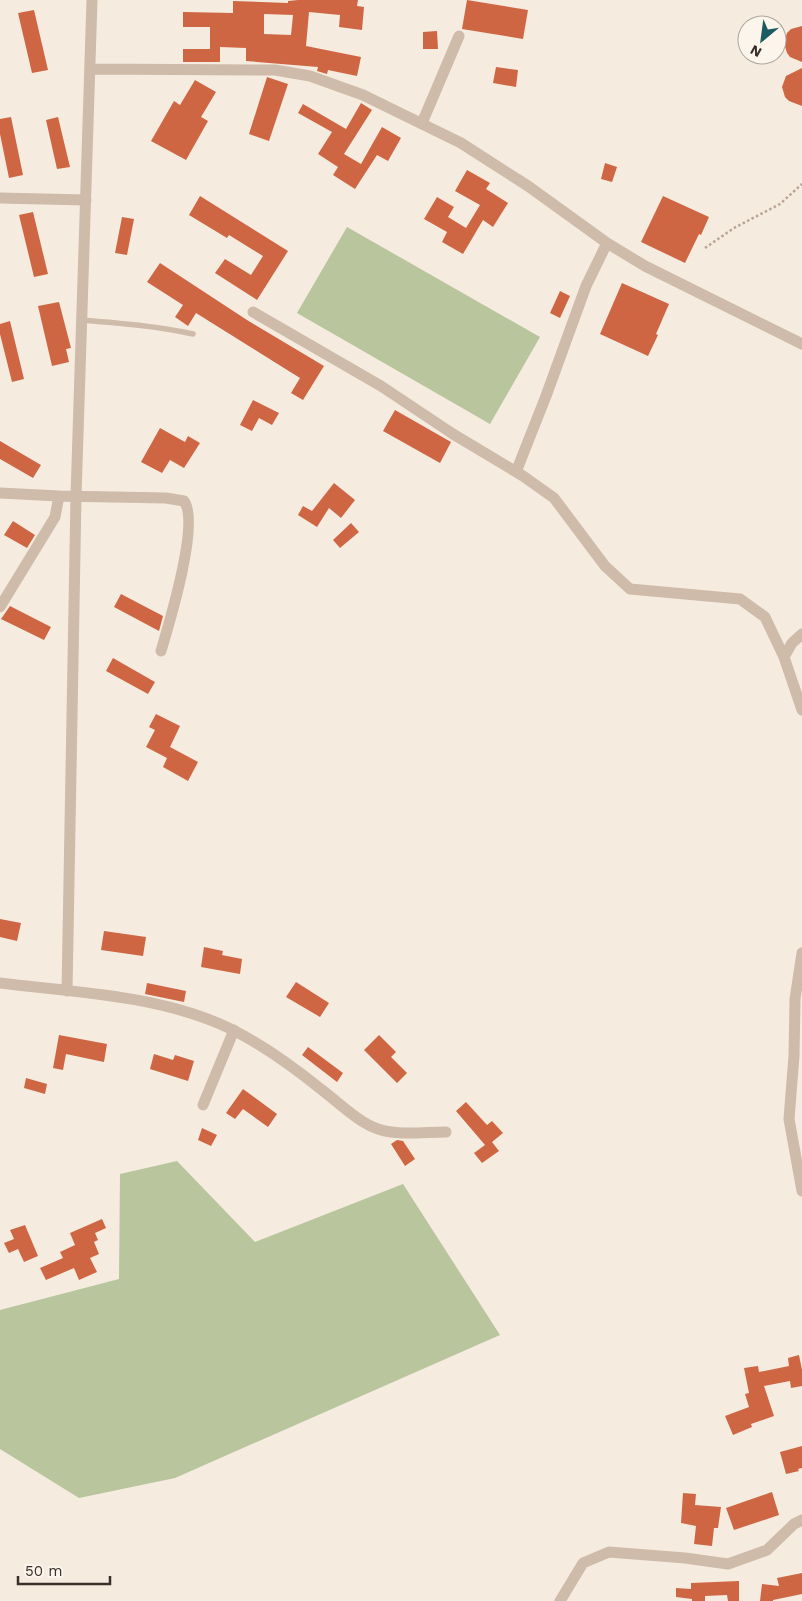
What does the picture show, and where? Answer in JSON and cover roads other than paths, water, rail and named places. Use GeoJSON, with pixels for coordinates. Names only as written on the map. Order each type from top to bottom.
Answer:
{"type":"FeatureCollection","features":[{"type":"Feature","properties":{"kind":"street"},"geometry":{"type":"LineString","coordinates":[[67,991],[76,496],[92,0]]}},
{"type":"Feature","properties":{"kind":"street"},"geometry":{"type":"LineString","coordinates":[[422,123],[459,36]]}},
{"type":"Feature","properties":{"kind":"street"},"geometry":{"type":"LineString","coordinates":[[90,69],[275,70],[310,76],[363,95],[461,143],[528,186],[607,243],[645,266],[802,344]]}},
{"type":"Feature","properties":{"kind":"street"},"geometry":{"type":"LineString","coordinates":[[0,198],[86,200]]}},
{"type":"Feature","properties":{"kind":"street"},"geometry":{"type":"LineString","coordinates":[[516,472],[586,286],[607,243]]}},
{"type":"Feature","properties":{"kind":"street"},"geometry":{"type":"LineString","coordinates":[[253,312],[381,386],[554,498],[605,566],[630,589],[740,599],[765,617],[784,657],[802,710]]}},
{"type":"Feature","properties":{"kind":"street"},"geometry":{"type":"LineString","coordinates":[[0,493],[166,498],[180,499],[186,503],[189,527],[184,559],[162,651]]}},
{"type":"Feature","properties":{"kind":"street"},"geometry":{"type":"LineString","coordinates":[[0,607],[55,517],[59,496]]}},
{"type":"Feature","properties":{"kind":"street"},"geometry":{"type":"LineString","coordinates":[[784,657],[792,643],[802,634]]}},
{"type":"Feature","properties":{"kind":"street"},"geometry":{"type":"LineString","coordinates":[[802,953],[795,999],[794,1056],[789,1119],[802,1192]]}},
{"type":"Feature","properties":{"kind":"street"},"geometry":{"type":"LineString","coordinates":[[0,983],[166,1006],[205,1018],[234,1030],[262,1047],[312,1081],[376,1129],[392,1132],[446,1132]]}},
{"type":"Feature","properties":{"kind":"street"},"geometry":{"type":"LineString","coordinates":[[202,1105],[234,1030]]}},
{"type":"Feature","properties":{"kind":"street"},"geometry":{"type":"LineString","coordinates":[[560,1601],[583,1563],[609,1552],[685,1558],[728,1564],[767,1550],[794,1524],[802,1520]]}},
{"type":"Feature","properties":{"kind":"lane"},"geometry":{"type":"LineString","coordinates":[[82,320],[120,323],[193,334]]}}]}
